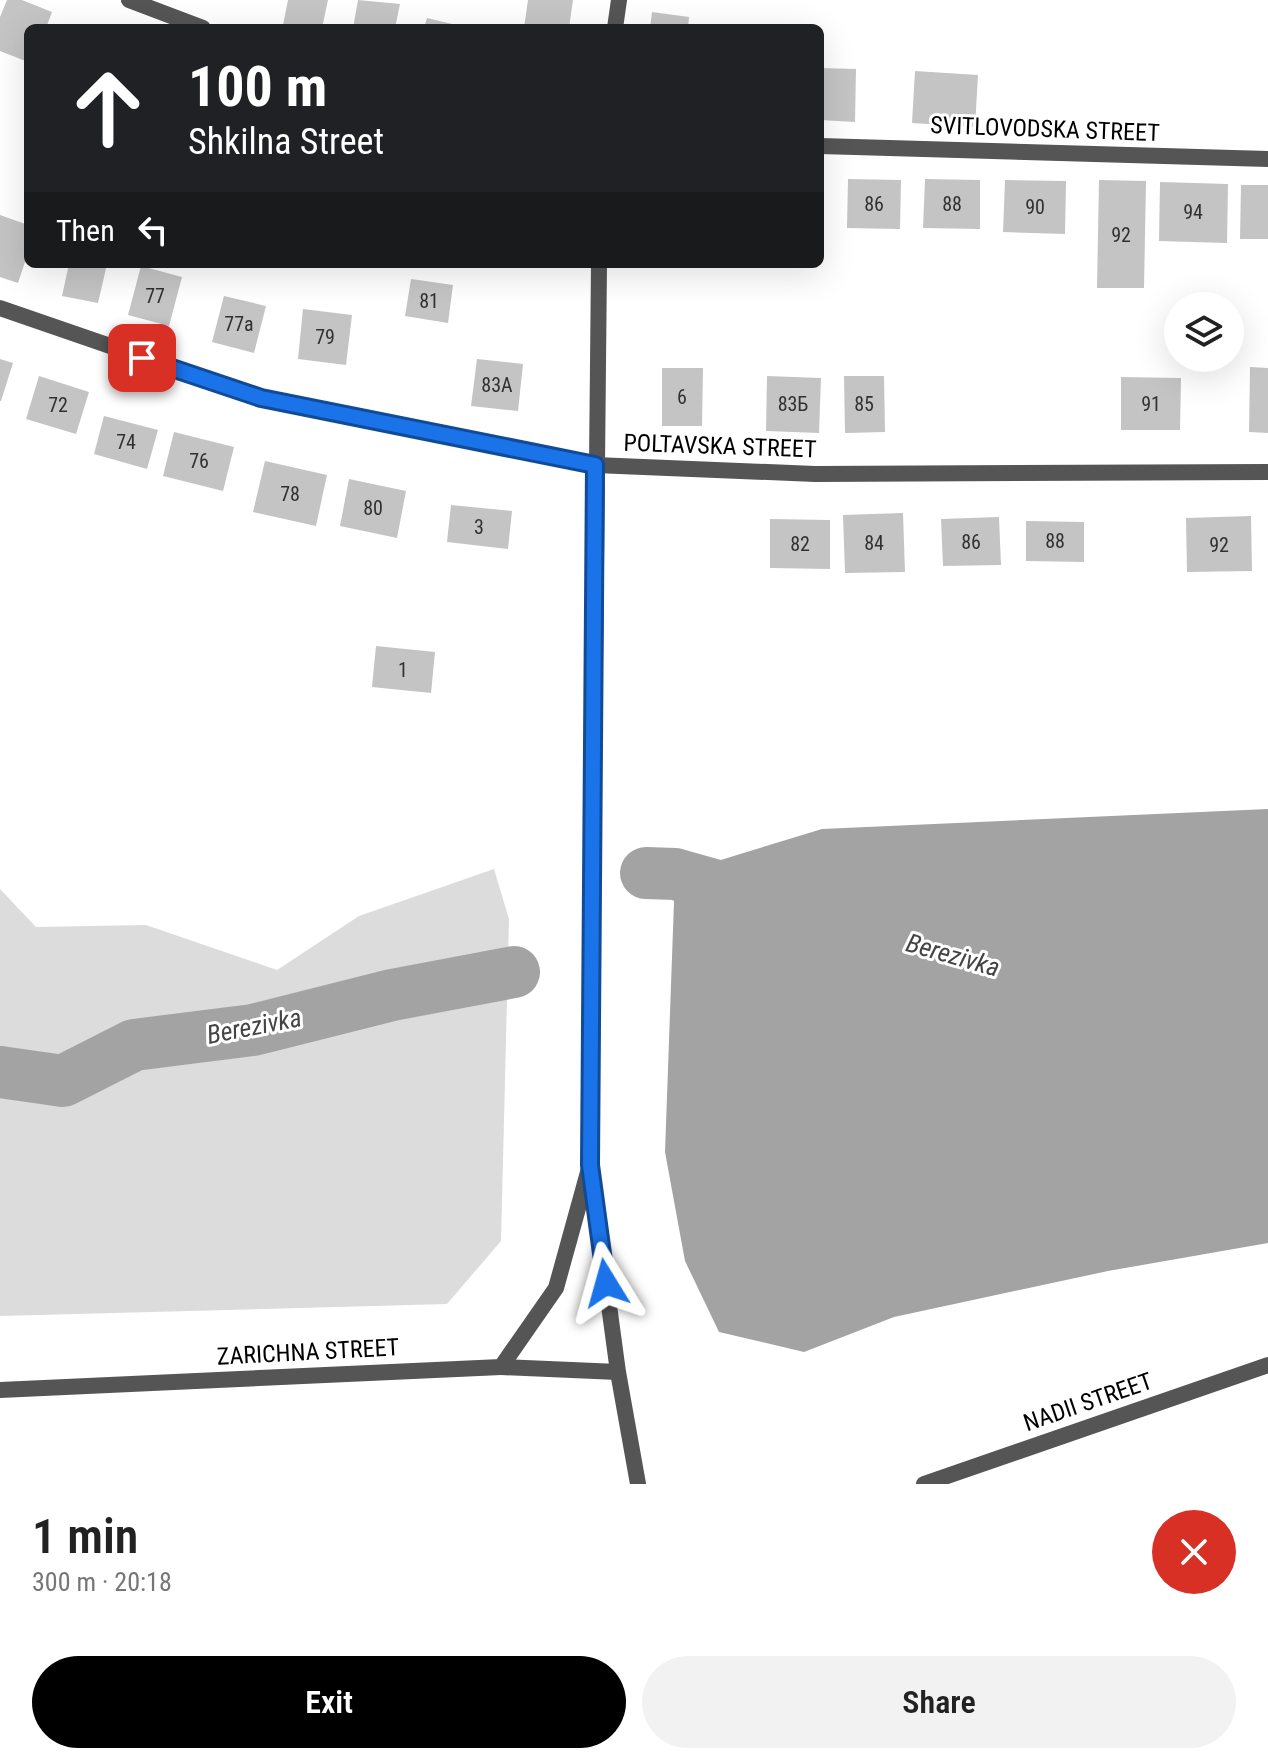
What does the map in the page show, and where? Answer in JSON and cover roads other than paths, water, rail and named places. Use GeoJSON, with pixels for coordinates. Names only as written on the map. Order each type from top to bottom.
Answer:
{"type":"FeatureCollection","features":[{"type":"Feature","properties":{"kind":"street"},"geometry":{"type":"LineString","coordinates":[[129,0],[192,24]]}},
{"type":"Feature","properties":{"kind":"street"},"geometry":{"type":"LineString","coordinates":[[616,24],[619,0]]}},
{"type":"Feature","properties":{"kind":"street","name":"SVITLOVODSKA STREET"},"geometry":{"type":"LineString","coordinates":[[824,146],[1268,159]]}},
{"type":"Feature","properties":{"kind":"street"},"geometry":{"type":"LineString","coordinates":[[599,268],[590,1165],[618,1372],[638,1484]]}},
{"type":"Feature","properties":{"kind":"street","name":"POLTAVSKA STREET"},"geometry":{"type":"LineString","coordinates":[[0,308],[261,398],[595,465],[815,474],[1268,472]]}},
{"type":"Feature","properties":{"kind":"street"},"geometry":{"type":"LineString","coordinates":[[501,1367],[556,1288],[590,1165]]}},
{"type":"Feature","properties":{"kind":"street","name":"NADII STREET"},"geometry":{"type":"LineString","coordinates":[[924,1484],[1268,1365]]}},
{"type":"Feature","properties":{"kind":"street","name":"ZARICHNA STREET"},"geometry":{"type":"LineString","coordinates":[[0,1390],[501,1367],[618,1372]]}},
{"type":"Feature","properties":{"kind":"water"},"geometry":{"type":"Polygon","coordinates":[[[1268,809],[1268,1243],[1108,1271],[894,1317],[804,1352],[719,1332],[685,1261],[665,1152],[675,874],[822,829],[1268,809]]]}},
{"type":"Feature","properties":{"kind":"waterway","name":"Berezivka"},"geometry":{"type":"LineString","coordinates":[[646,873],[675,874],[742,893]]}},
{"type":"Feature","properties":{"kind":"waterway","name":"Berezivka"},"geometry":{"type":"LineString","coordinates":[[0,1072],[63,1081],[134,1045],[253,1030],[392,995],[514,972]]}}]}
